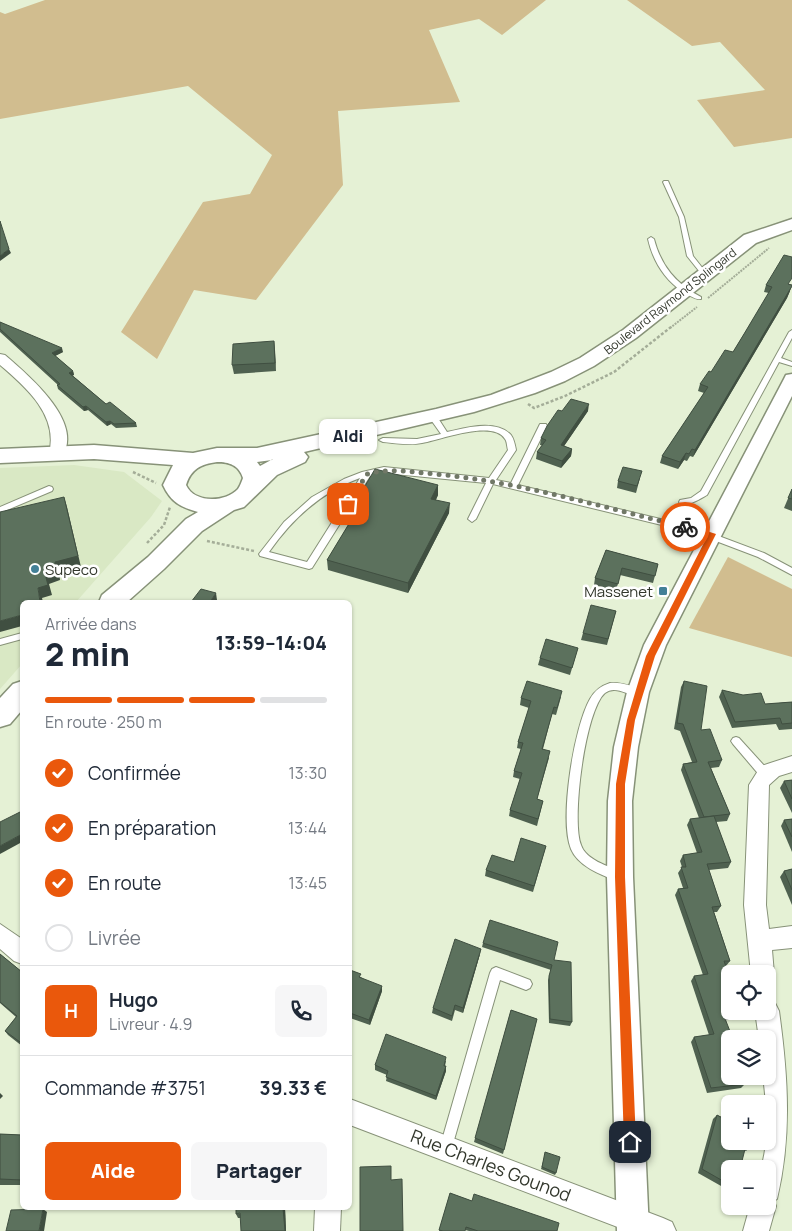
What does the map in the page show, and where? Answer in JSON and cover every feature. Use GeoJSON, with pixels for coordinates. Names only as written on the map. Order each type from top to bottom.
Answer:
{"type":"FeatureCollection","features":[{"type":"Feature","properties":{"kind":"main road","name":"Boulevard Raymond Splingard"},"geometry":{"type":"LineString","coordinates":[[691,295],[705,275],[752,238],[792,224]]}},
{"type":"Feature","properties":{"kind":"main road","name":"Boulevard Raymond Splingard"},"geometry":{"type":"LineString","coordinates":[[251,487],[269,470],[303,455],[334,446],[383,440],[440,427],[579,366],[625,338],[770,242],[792,236]]}},
{"type":"Feature","properties":{"kind":"main road","name":"Boulevard Raymond Splingard"},"geometry":{"type":"LineString","coordinates":[[228,456],[246,457],[270,454],[318,440],[440,427]]}},
{"type":"Feature","properties":{"kind":"main road"},"geometry":{"type":"LineString","coordinates":[[0,456],[102,452],[196,460]]}},
{"type":"Feature","properties":{"kind":"main road"},"geometry":{"type":"LineString","coordinates":[[57,454],[100,457],[127,462],[160,474],[180,505],[177,517],[159,546],[120,599]]}},
{"type":"Feature","properties":{"kind":"main road"},"geometry":{"type":"LineString","coordinates":[[120,599],[194,525],[240,498],[251,487],[254,478],[250,467],[242,461],[228,456],[213,455],[196,460],[179,472],[171,491]]}},
{"type":"Feature","properties":{"kind":"main road"},"geometry":{"type":"LineString","coordinates":[[171,491],[197,506],[214,507],[227,505]]}},
{"type":"Feature","properties":{"kind":"main road"},"geometry":{"type":"LineString","coordinates":[[0,716],[20,694]]}},
{"type":"Feature","properties":{"kind":"street"},"geometry":{"type":"LineString","coordinates":[[2,361],[42,399],[54,418],[61,436],[57,454]]}},
{"type":"Feature","properties":{"kind":"street"},"geometry":{"type":"LineString","coordinates":[[632,1224],[620,877],[622,772],[638,692],[658,639],[792,380]]}},
{"type":"Feature","properties":{"kind":"street"},"geometry":{"type":"LineString","coordinates":[[762,965],[755,906],[758,790],[760,781],[766,774],[776,767],[792,764]]}},
{"type":"Feature","properties":{"kind":"street"},"geometry":{"type":"LineString","coordinates":[[0,935],[20,951]]}},
{"type":"Feature","properties":{"kind":"street"},"geometry":{"type":"LineString","coordinates":[[758,941],[792,937]]}},
{"type":"Feature","properties":{"kind":"street"},"geometry":{"type":"LineString","coordinates":[[769,1020],[786,1145],[776,1170]]}},
{"type":"Feature","properties":{"kind":"street","name":"Rue Charles Gounod"},"geometry":{"type":"LineString","coordinates":[[352,1113],[446,1147],[632,1224],[663,1231]]}},
{"type":"Feature","properties":{"kind":"street"},"geometry":{"type":"LineString","coordinates":[[327,1231],[328,1210]]}},
{"type":"Feature","properties":{"kind":"street"},"geometry":{"type":"LineString","coordinates":[[756,1231],[760,1215]]}},
{"type":"Feature","properties":{"kind":"lane"},"geometry":{"type":"LineString","coordinates":[[666,182],[674,197],[683,223],[686,247],[693,263],[705,275]]}},
{"type":"Feature","properties":{"kind":"lane"},"geometry":{"type":"LineString","coordinates":[[651,239],[654,255],[664,271],[691,295]]}},
{"type":"Feature","properties":{"kind":"lane"},"geometry":{"type":"LineString","coordinates":[[683,502],[700,497],[704,493],[792,332]]}},
{"type":"Feature","properties":{"kind":"lane"},"geometry":{"type":"LineString","coordinates":[[776,359],[792,364]]}},
{"type":"Feature","properties":{"kind":"lane"},"geometry":{"type":"LineString","coordinates":[[514,486],[543,426]]}},
{"type":"Feature","properties":{"kind":"lane"},"geometry":{"type":"LineString","coordinates":[[440,427],[493,428],[508,438],[512,450],[491,481],[472,520]]}},
{"type":"Feature","properties":{"kind":"lane"},"geometry":{"type":"LineString","coordinates":[[367,474],[309,566],[263,554],[279,530],[295,513],[336,486],[367,474],[393,470],[491,481],[712,535],[761,555],[792,572]]}},
{"type":"Feature","properties":{"kind":"lane"},"geometry":{"type":"LineString","coordinates":[[0,510],[49,489]]}},
{"type":"Feature","properties":{"kind":"lane"},"geometry":{"type":"LineString","coordinates":[[0,642],[20,637]]}},
{"type":"Feature","properties":{"kind":"lane"},"geometry":{"type":"LineString","coordinates":[[620,877],[587,860],[576,847],[573,821],[576,777],[587,713],[593,699],[601,690],[615,686],[638,692]]}},
{"type":"Feature","properties":{"kind":"lane"},"geometry":{"type":"LineString","coordinates":[[736,741],[766,774]]}},
{"type":"Feature","properties":{"kind":"lane"},"geometry":{"type":"LineString","coordinates":[[446,1147],[496,973],[526,984]]}},
{"type":"Feature","properties":{"kind":"path"},"geometry":{"type":"LineString","coordinates":[[126,469],[171,491],[164,525],[144,546]]}},
{"type":"Feature","properties":{"kind":"path"},"geometry":{"type":"LineString","coordinates":[[234,548],[263,554]]}},
{"type":"Feature","properties":{"kind":"shaded area"},"geometry":{"type":"Polygon","coordinates":[[[45,0],[546,0],[502,35],[479,19],[429,30],[460,102],[338,111],[343,185],[256,300],[194,290],[157,359],[121,332],[203,202],[250,194],[272,155],[188,86],[0,119],[0,12],[5,14],[45,0]]]}},
{"type":"Feature","properties":{"kind":"shaded area"},"geometry":{"type":"Polygon","coordinates":[[[627,0],[792,0],[792,138],[734,147],[697,100],[765,90],[720,42],[692,46],[627,0]]]}},
{"type":"Feature","properties":{"kind":"shaded area"},"geometry":{"type":"Polygon","coordinates":[[[74,465],[124,472],[162,501],[151,517],[78,600],[20,600],[20,666],[0,689],[0,468],[74,465]]]}},
{"type":"Feature","properties":{"kind":"shaded area"},"geometry":{"type":"Polygon","coordinates":[[[728,557],[792,589],[792,657],[689,628],[728,557]]]}},
{"type":"Feature","properties":{"kind":"building"},"geometry":{"type":"Polygon","coordinates":[[[0,221],[9,249],[0,256],[0,221]]]}},
{"type":"Feature","properties":{"kind":"building"},"geometry":{"type":"Polygon","coordinates":[[[784,255],[792,257],[792,278],[788,284],[792,286],[695,450],[692,449],[689,454],[686,453],[680,462],[662,456],[708,387],[700,384],[709,371],[711,372],[725,350],[733,352],[744,334],[772,287],[766,285],[784,255]]]}},
{"type":"Feature","properties":{"kind":"building"},"geometry":{"type":"Polygon","coordinates":[[[0,322],[62,348],[52,353],[73,371],[69,373],[106,404],[110,402],[136,423],[114,424],[110,421],[106,422],[86,406],[83,407],[57,385],[60,384],[0,329],[0,322]]]}},
{"type":"Feature","properties":{"kind":"building"},"geometry":{"type":"Polygon","coordinates":[[[274,341],[275,363],[232,365],[233,344],[274,341]]]}},
{"type":"Feature","properties":{"kind":"building"},"geometry":{"type":"Polygon","coordinates":[[[571,399],[589,404],[561,445],[572,449],[562,461],[537,452],[546,440],[541,438],[547,426],[558,410],[562,411],[571,399]]]}},
{"type":"Feature","properties":{"kind":"building"},"geometry":{"type":"Polygon","coordinates":[[[623,467],[642,471],[637,486],[618,481],[623,467]]]}},
{"type":"Feature","properties":{"kind":"building"},"geometry":{"type":"Polygon","coordinates":[[[375,469],[438,485],[431,499],[450,503],[408,583],[327,560],[367,494],[361,493],[375,469]]]}},
{"type":"Feature","properties":{"kind":"building"},"geometry":{"type":"Polygon","coordinates":[[[792,489],[792,499],[788,498],[792,489]]]}},
{"type":"Feature","properties":{"kind":"building","name":"Supeco"},"geometry":{"type":"Polygon","coordinates":[[[64,497],[78,556],[55,562],[56,570],[45,574],[48,585],[38,588],[40,600],[20,600],[20,616],[0,621],[0,512],[64,497]]]}},
{"type":"Feature","properties":{"kind":"building"},"geometry":{"type":"Polygon","coordinates":[[[606,550],[658,564],[655,576],[622,568],[618,584],[595,578],[606,550]]]}},
{"type":"Feature","properties":{"kind":"building"},"geometry":{"type":"Polygon","coordinates":[[[201,589],[216,593],[211,600],[193,600],[201,589]]]}},
{"type":"Feature","properties":{"kind":"building"},"geometry":{"type":"Polygon","coordinates":[[[591,605],[616,611],[608,639],[583,633],[591,605]]]}},
{"type":"Feature","properties":{"kind":"building"},"geometry":{"type":"Polygon","coordinates":[[[546,639],[578,648],[572,668],[540,658],[546,639]]]}},
{"type":"Feature","properties":{"kind":"building"},"geometry":{"type":"Polygon","coordinates":[[[527,681],[562,691],[557,708],[554,707],[542,749],[550,751],[537,799],[543,801],[538,819],[510,810],[522,773],[514,771],[523,743],[518,742],[531,701],[521,698],[527,681]]]}},
{"type":"Feature","properties":{"kind":"building"},"geometry":{"type":"Polygon","coordinates":[[[684,681],[707,686],[701,730],[710,729],[722,760],[708,762],[730,814],[704,817],[683,764],[697,762],[683,724],[677,723],[684,681]]]}},
{"type":"Feature","properties":{"kind":"building"},"geometry":{"type":"Polygon","coordinates":[[[722,690],[743,695],[761,693],[765,704],[792,702],[792,723],[782,724],[780,718],[735,722],[722,690]]]}},
{"type":"Feature","properties":{"kind":"building"},"geometry":{"type":"Polygon","coordinates":[[[792,780],[792,799],[784,781],[792,780]]]}},
{"type":"Feature","properties":{"kind":"building"},"geometry":{"type":"Polygon","coordinates":[[[20,812],[20,835],[0,846],[0,822],[20,812]]]}},
{"type":"Feature","properties":{"kind":"building"},"geometry":{"type":"Polygon","coordinates":[[[714,816],[731,862],[707,864],[721,906],[712,907],[730,961],[724,961],[725,965],[721,965],[721,1020],[726,1020],[729,1030],[721,1030],[721,1085],[736,1085],[711,1088],[694,1037],[714,1034],[694,976],[708,974],[678,889],[688,888],[681,867],[686,867],[683,855],[702,852],[690,819],[714,816]]]}},
{"type":"Feature","properties":{"kind":"building"},"geometry":{"type":"Polygon","coordinates":[[[792,819],[792,837],[784,820],[792,819]]]}},
{"type":"Feature","properties":{"kind":"building"},"geometry":{"type":"Polygon","coordinates":[[[521,838],[546,846],[534,886],[486,870],[492,855],[514,862],[521,838]]]}},
{"type":"Feature","properties":{"kind":"building"},"geometry":{"type":"Polygon","coordinates":[[[792,869],[792,890],[784,871],[792,869]]]}},
{"type":"Feature","properties":{"kind":"building"},"geometry":{"type":"Polygon","coordinates":[[[490,920],[558,942],[554,960],[571,962],[572,1022],[550,1019],[549,976],[552,965],[483,943],[490,920]]]}},
{"type":"Feature","properties":{"kind":"building"},"geometry":{"type":"Polygon","coordinates":[[[455,939],[481,949],[463,1008],[455,1005],[452,1016],[433,1008],[455,939]]]}},
{"type":"Feature","properties":{"kind":"building"},"geometry":{"type":"Polygon","coordinates":[[[0,954],[20,970],[20,1042],[5,1031],[17,1016],[0,1002],[0,954]]]}},
{"type":"Feature","properties":{"kind":"building"},"geometry":{"type":"Polygon","coordinates":[[[352,971],[361,974],[359,977],[382,986],[369,1020],[352,1014],[352,971]]]}},
{"type":"Feature","properties":{"kind":"building"},"geometry":{"type":"Polygon","coordinates":[[[511,1010],[537,1019],[504,1150],[475,1138],[511,1010]]]}},
{"type":"Feature","properties":{"kind":"building"},"geometry":{"type":"Polygon","coordinates":[[[386,1034],[446,1057],[444,1066],[446,1066],[436,1096],[386,1077],[388,1071],[375,1065],[386,1034]]]}},
{"type":"Feature","properties":{"kind":"building"},"geometry":{"type":"Polygon","coordinates":[[[717,1115],[721,1117],[721,1150],[745,1150],[742,1160],[721,1160],[721,1180],[702,1169],[717,1115]]]}},
{"type":"Feature","properties":{"kind":"building"},"geometry":{"type":"Polygon","coordinates":[[[0,1134],[20,1135],[20,1180],[0,1179],[0,1134]]]}},
{"type":"Feature","properties":{"kind":"building"},"geometry":{"type":"Polygon","coordinates":[[[545,1152],[560,1157],[556,1173],[542,1167],[545,1152]]]}},
{"type":"Feature","properties":{"kind":"building"},"geometry":{"type":"Polygon","coordinates":[[[391,1166],[391,1180],[402,1179],[403,1231],[360,1231],[360,1167],[391,1166]]]}},
{"type":"Feature","properties":{"kind":"building"},"geometry":{"type":"Polygon","coordinates":[[[450,1193],[472,1201],[474,1194],[559,1223],[557,1231],[478,1231],[466,1227],[465,1231],[439,1230],[450,1193]]]}},
{"type":"Feature","properties":{"kind":"building"},"geometry":{"type":"Polygon","coordinates":[[[11,1210],[43,1210],[39,1231],[6,1231],[11,1210]]]}},
{"type":"Feature","properties":{"kind":"building"},"geometry":{"type":"Polygon","coordinates":[[[236,1210],[283,1210],[285,1231],[241,1231],[240,1213],[236,1214],[236,1210]]]}},
{"type":"Feature","properties":{"kind":"way so far"},"geometry":{"type":"LineString","coordinates":[[348,504],[367,474],[393,470],[491,481],[685,527]]}},
{"type":"Feature","properties":{"kind":"place","name":"Aldi"},"geometry":{"type":"Point","coordinates":[348,504]}},
{"type":"Feature","properties":{"kind":"place","name":"Supeco"},"geometry":{"type":"Point","coordinates":[35,569]}},
{"type":"Feature","properties":{"kind":"place","name":"Massenet"},"geometry":{"type":"Point","coordinates":[663,591]}},
{"type":"Feature","properties":{"kind":"route"},"geometry":{"type":"LineString","coordinates":[[630,1142],[620,877],[621,784],[631,720],[638,692],[651,656],[712,534],[685,527]]}}]}
